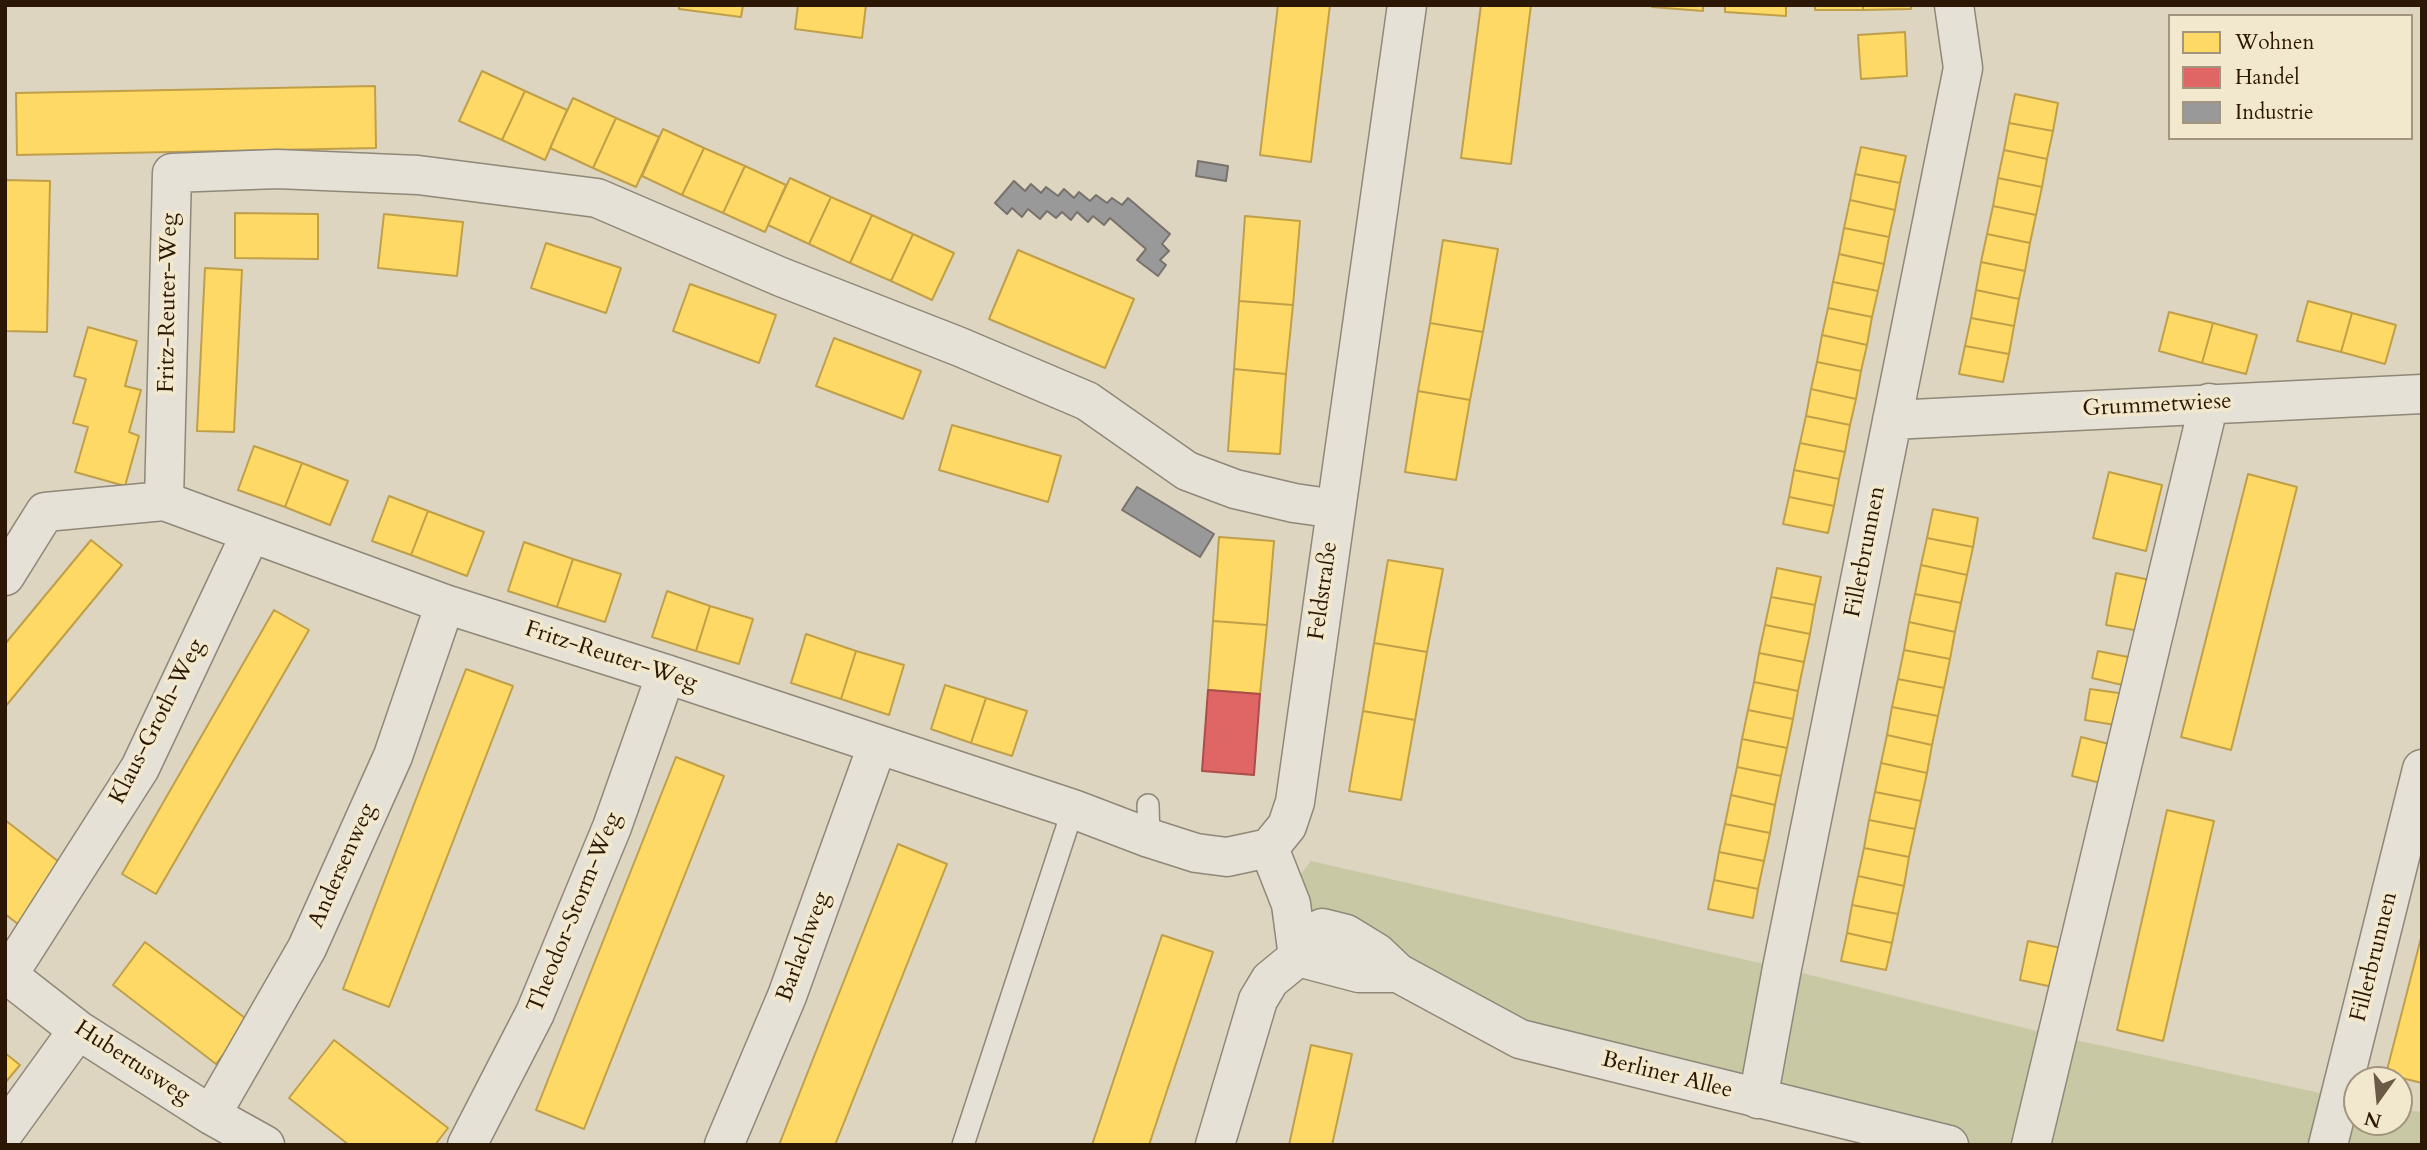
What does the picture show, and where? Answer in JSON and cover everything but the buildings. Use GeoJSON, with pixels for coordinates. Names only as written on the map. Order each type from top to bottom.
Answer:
{"type":"FeatureCollection","features":[{"type":"Feature","properties":{"kind":"street","name":"Feldstraße"},"geometry":{"type":"LineString","coordinates":[[1269,848],[1287,826],[1295,802],[1407,5]]}},
{"type":"Feature","properties":{"kind":"street","name":"Fillerbrunnen"},"geometry":{"type":"LineString","coordinates":[[1758,1099],[1962,68],[1954,5]]}},
{"type":"Feature","properties":{"kind":"street","name":"Fritz-Reuter-Weg"},"geometry":{"type":"LineString","coordinates":[[1269,848],[1227,858],[1196,853],[1149,822],[1073,809],[877,746],[666,674],[445,604],[164,501],[172,173],[277,169],[418,175],[597,198],[781,277],[960,347],[1087,401],[1186,471],[1235,489],[1294,503],[1336,509]]}},
{"type":"Feature","properties":{"kind":"street","name":"Grummetwiese"},"geometry":{"type":"LineString","coordinates":[[1892,420],[2422,394]]}},
{"type":"Feature","properties":{"kind":"street"},"geometry":{"type":"LineString","coordinates":[[2031,1145],[2209,403]]}},
{"type":"Feature","properties":{"kind":"street"},"geometry":{"type":"LineString","coordinates":[[5,576],[45,512],[164,501]]}},
{"type":"Feature","properties":{"kind":"street","name":"Klaus-Groth-Weg"},"geometry":{"type":"LineString","coordinates":[[7,974],[140,768],[251,533]]}},
{"type":"Feature","properties":{"kind":"street","name":"Andersenweg"},"geometry":{"type":"LineString","coordinates":[[211,1115],[307,948],[393,756],[445,604]]}},
{"type":"Feature","properties":{"kind":"street","name":"Theodor-Storm-Weg"},"geometry":{"type":"LineString","coordinates":[[467,1145],[540,1000],[612,827],[666,674]]}},
{"type":"Feature","properties":{"kind":"street","name":"Barlachweg"},"geometry":{"type":"LineString","coordinates":[[724,1145],[787,996],[877,746]]}},
{"type":"Feature","properties":{"kind":"street","name":"Fillerbrunnen"},"geometry":{"type":"LineString","coordinates":[[2328,1145],[2422,769]]}},
{"type":"Feature","properties":{"kind":"street"},"geometry":{"type":"LineString","coordinates":[[1215,1145],[1258,1000],[1270,980],[1298,957],[1291,904],[1269,848]]}},
{"type":"Feature","properties":{"kind":"street","name":"Berliner Allee"},"geometry":{"type":"LineString","coordinates":[[1298,957],[1359,973],[1398,973],[1520,1039],[1950,1145]]}},
{"type":"Feature","properties":{"kind":"street","name":"Hubertusweg"},"geometry":{"type":"LineString","coordinates":[[7,974],[78,1030],[211,1115],[265,1145]]}},
{"type":"Feature","properties":{"kind":"street"},"geometry":{"type":"LineString","coordinates":[[5,1131],[78,1030]]}},
{"type":"Feature","properties":{"kind":"lane"},"geometry":{"type":"LineString","coordinates":[[962,1145],[1073,809]]}},
{"type":"Feature","properties":{"kind":"green space"},"geometry":{"type":"Polygon","coordinates":[[[1311,861],[1782,968],[2057,1036],[2343,1098],[2343,1136],[2413,1136],[2413,1111],[2422,1112],[2422,1145],[1949,1145],[1520,1039],[1322,928],[1295,882],[1311,861]]]}}]}
